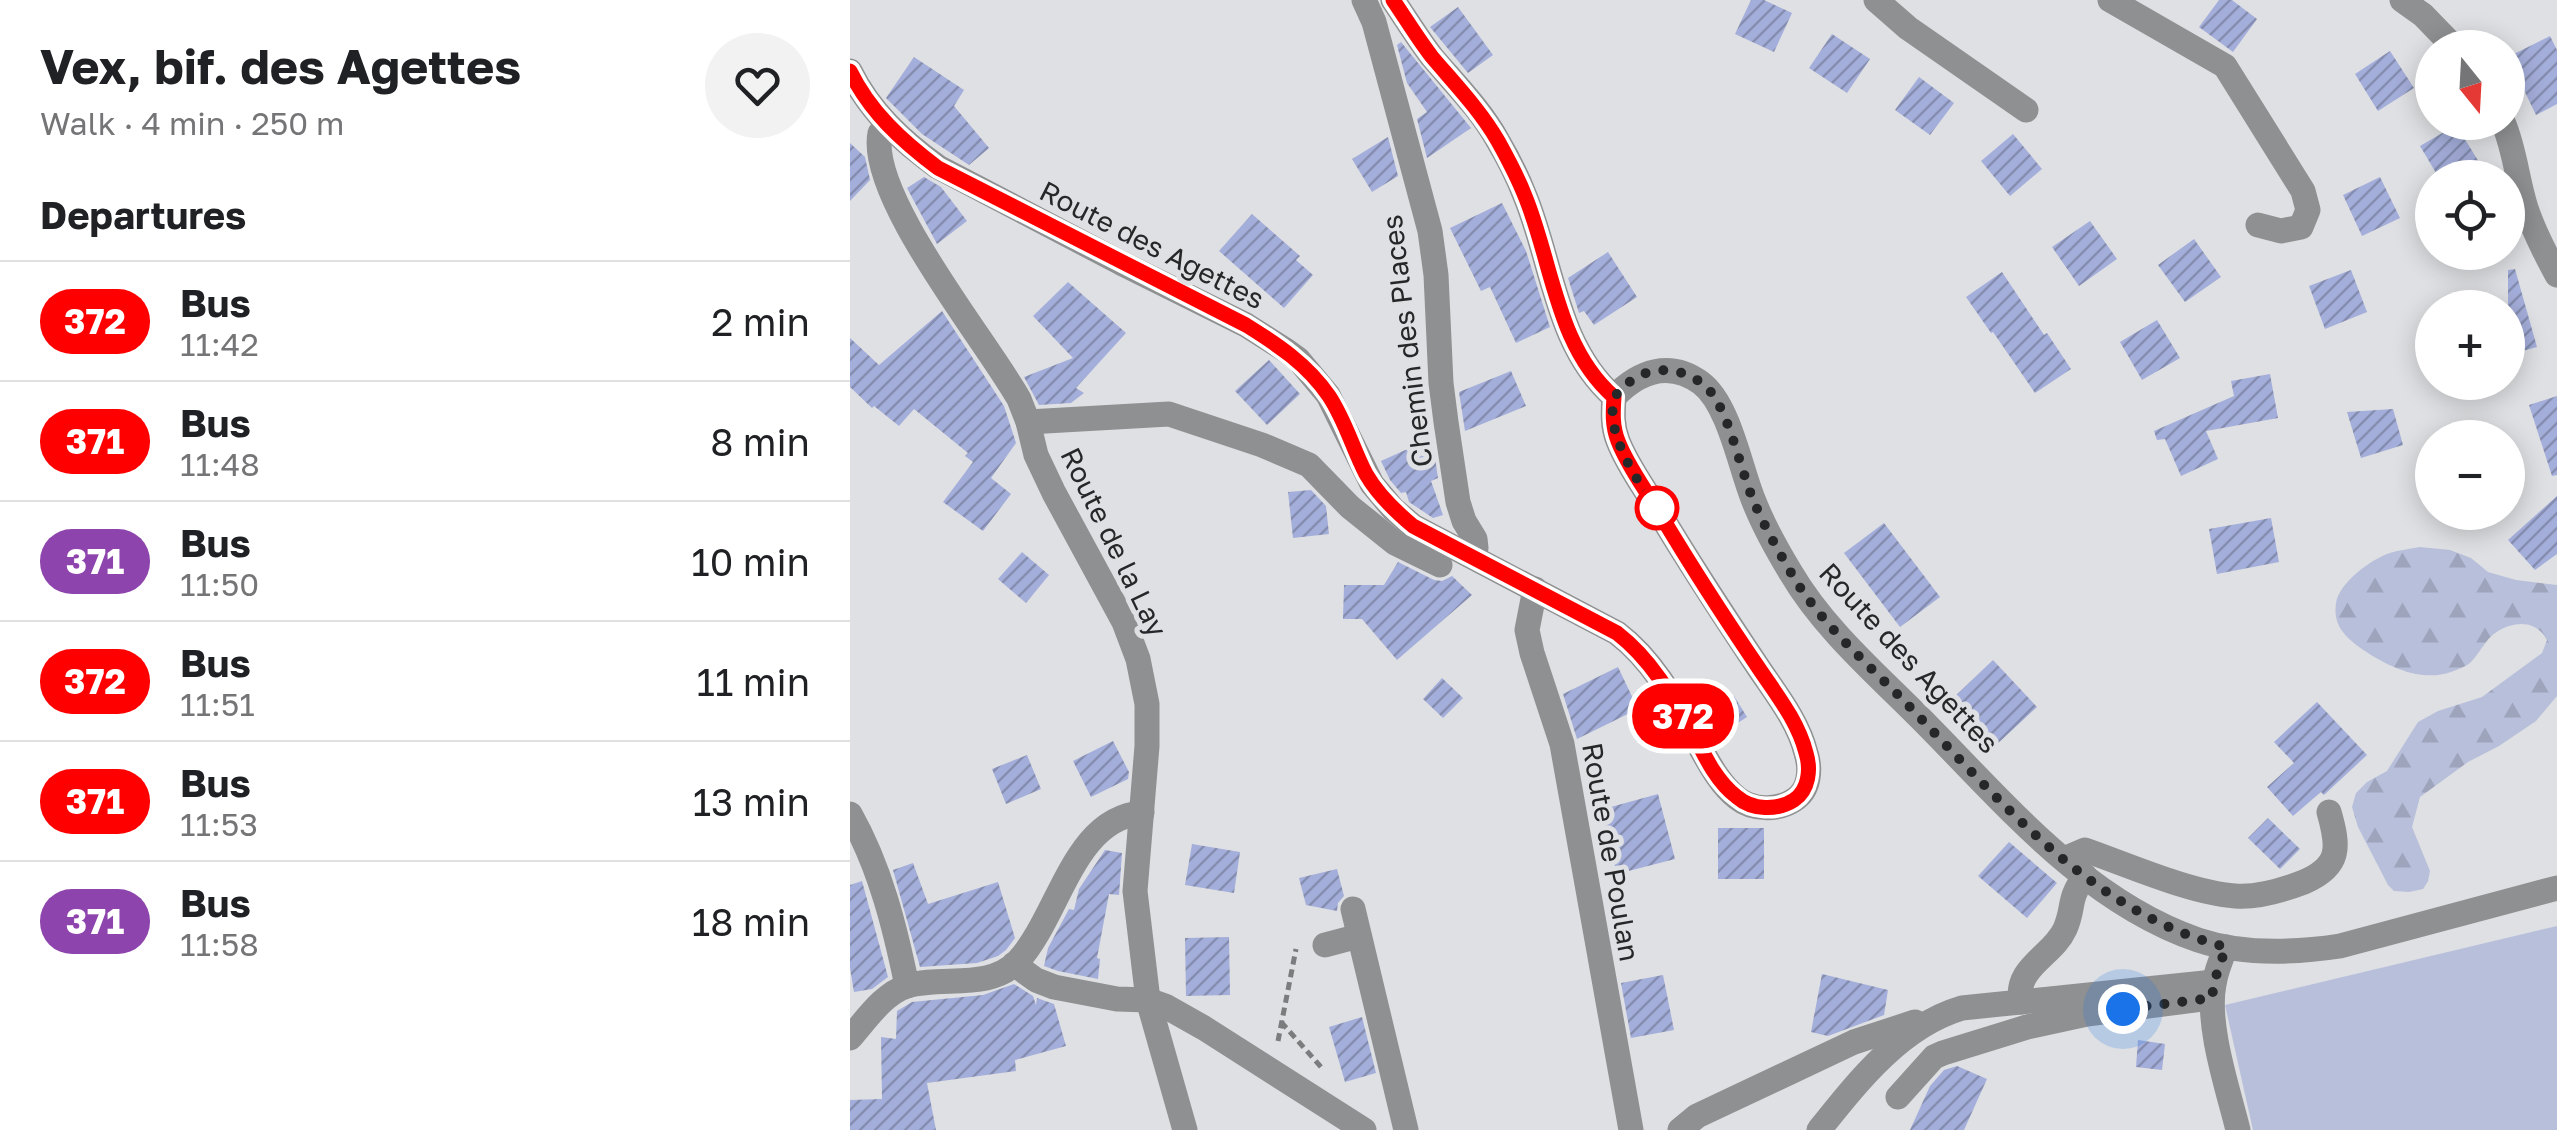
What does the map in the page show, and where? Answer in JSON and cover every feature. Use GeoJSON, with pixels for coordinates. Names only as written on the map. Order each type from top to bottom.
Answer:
{"type":"FeatureCollection","features":[{"type":"Feature","properties":{"kind":"street","name":"Chemin des Places"},"geometry":{"type":"LineString","coordinates":[[1364,0],[1374,22],[1430,232],[1446,422],[1458,502],[1475,539],[1473,558]]}},
{"type":"Feature","properties":{"kind":"street"},"geometry":{"type":"LineString","coordinates":[[1393,0],[1498,142],[1526,198],[1578,352],[1592,375],[1614,397]]}},
{"type":"Feature","properties":{"kind":"street"},"geometry":{"type":"LineString","coordinates":[[1876,0],[1908,28],[2026,110]]}},
{"type":"Feature","properties":{"kind":"street"},"geometry":{"type":"LineString","coordinates":[[2110,0],[2225,66],[2241,88],[2303,190],[2308,210],[2301,227],[2281,232],[2258,225]]}},
{"type":"Feature","properties":{"kind":"street"},"geometry":{"type":"LineString","coordinates":[[2402,0],[2437,30]]}},
{"type":"Feature","properties":{"kind":"street","name":"Route des Agettes"},"geometry":{"type":"LineString","coordinates":[[850,71],[860,92],[888,126],[938,168],[1246,325],[1287,350],[1328,395],[1365,471],[1393,509],[1413,526],[1617,633],[1638,650],[1672,697],[1712,768],[1736,797],[1752,806],[1778,806],[1794,800],[1806,787],[1807,754],[1796,726],[1700,580],[1618,441],[1612,418],[1614,397],[1634,378],[1648,372],[1668,370],[1687,374],[1711,392],[1762,520],[1792,576],[1844,640],[2064,860],[2146,917],[2197,940],[2273,952],[2340,946],[2557,888]]}},
{"type":"Feature","properties":{"kind":"street","name":"Route de la Lay"},"geometry":{"type":"LineString","coordinates":[[888,126],[880,133],[879,156],[902,218],[1006,376],[1028,422],[1036,455],[1054,494],[1124,622],[1138,659],[1148,704],[1148,746],[1135,891],[1148,1000],[1185,1130]]}},
{"type":"Feature","properties":{"kind":"street"},"geometry":{"type":"LineString","coordinates":[[2509,140],[2526,207],[2557,275]]}},
{"type":"Feature","properties":{"kind":"street"},"geometry":{"type":"LineString","coordinates":[[1028,422],[1169,414],[1262,445],[1309,465],[1350,507],[1394,543],[1440,565]]}},
{"type":"Feature","properties":{"kind":"street","name":"Route de Poulan"},"geometry":{"type":"LineString","coordinates":[[1535,589],[1527,630],[1562,744],[1631,1130]]}},
{"type":"Feature","properties":{"kind":"street"},"geometry":{"type":"LineString","coordinates":[[2064,860],[2085,850],[2194,888],[2235,896],[2259,895],[2306,881],[2332,863],[2337,840],[2329,812]]}},
{"type":"Feature","properties":{"kind":"street"},"geometry":{"type":"LineString","coordinates":[[850,814],[874,862],[907,986]]}},
{"type":"Feature","properties":{"kind":"street"},"geometry":{"type":"LineString","coordinates":[[850,1038],[889,996],[907,986],[976,980],[996,975],[1014,964],[1031,944],[1086,843],[1111,822],[1128,814],[1142,814]]}},
{"type":"Feature","properties":{"kind":"street"},"geometry":{"type":"LineString","coordinates":[[2021,1002],[2020,984],[2065,928],[2073,892],[2085,876]]}},
{"type":"Feature","properties":{"kind":"street"},"geometry":{"type":"LineString","coordinates":[[1353,909],[1406,1130]]}},
{"type":"Feature","properties":{"kind":"street"},"geometry":{"type":"LineString","coordinates":[[1325,944],[1359,936]]}},
{"type":"Feature","properties":{"kind":"street"},"geometry":{"type":"LineString","coordinates":[[2226,947],[2213,990],[2221,1059],[2238,1130]]}},
{"type":"Feature","properties":{"kind":"street"},"geometry":{"type":"LineString","coordinates":[[1014,964],[1054,987],[1166,1006],[1364,1130]]}},
{"type":"Feature","properties":{"kind":"street"},"geometry":{"type":"LineString","coordinates":[[1819,1130],[1857,1083],[1905,1038],[1941,1014],[2021,1002],[2213,990]]}},
{"type":"Feature","properties":{"kind":"street"},"geometry":{"type":"LineString","coordinates":[[1898,1097],[1943,1053],[2087,1014],[2213,990]]}},
{"type":"Feature","properties":{"kind":"street"},"geometry":{"type":"LineString","coordinates":[[1680,1130],[1696,1116],[1854,1042],[1918,1021],[1924,1024]]}},
{"type":"Feature","properties":{"kind":"path"},"geometry":{"type":"LineString","coordinates":[[1275,1073],[1278,1034],[1297,945]]}},
{"type":"Feature","properties":{"kind":"green space"},"geometry":{"type":"Polygon","coordinates":[[[2420,547],[2450,550],[2471,558],[2488,572],[2516,580],[2557,585],[2557,696],[2536,721],[2420,797],[2412,827],[2430,871],[2423,889],[2409,892],[2394,891],[2388,885],[2358,827],[2352,807],[2356,793],[2387,771],[2418,722],[2482,697],[2542,653],[2547,640],[2531,626],[2509,626],[2491,637],[2469,664],[2439,675],[2403,670],[2359,647],[2338,623],[2338,595],[2357,573],[2382,556],[2420,547]]]}},
{"type":"Feature","properties":{"kind":"green space"},"geometry":{"type":"Polygon","coordinates":[[[2557,926],[2557,1130],[2253,1130],[2225,1005],[2557,926]]]}},
{"type":"Feature","properties":{"kind":"building"},"geometry":{"type":"Polygon","coordinates":[[[1751,0],[1764,0],[1792,13],[1774,52],[1735,34],[1751,0]]]}},
{"type":"Feature","properties":{"kind":"building"},"geometry":{"type":"Polygon","coordinates":[[[2219,0],[2232,0],[2257,19],[2233,52],[2199,27],[2219,0]]]}},
{"type":"Feature","properties":{"kind":"building"},"geometry":{"type":"Polygon","coordinates":[[[1458,7],[1493,55],[1468,73],[1430,27],[1458,7]]]}},
{"type":"Feature","properties":{"kind":"building"},"geometry":{"type":"Polygon","coordinates":[[[1832,34],[1870,59],[1847,93],[1809,68],[1832,34]]]}},
{"type":"Feature","properties":{"kind":"building"},"geometry":{"type":"Polygon","coordinates":[[[2550,36],[2557,50],[2557,104],[2536,115],[2525,92],[2525,48],[2550,36]]]}},
{"type":"Feature","properties":{"kind":"building"},"geometry":{"type":"Polygon","coordinates":[[[1401,42],[1471,128],[1427,158],[1417,119],[1427,112],[1407,83],[1397,45],[1401,42]]]}},
{"type":"Feature","properties":{"kind":"building"},"geometry":{"type":"Polygon","coordinates":[[[2390,51],[2414,88],[2378,111],[2355,74],[2390,51]]]}},
{"type":"Feature","properties":{"kind":"building"},"geometry":{"type":"Polygon","coordinates":[[[914,57],[964,90],[954,106],[989,148],[969,165],[922,134],[886,98],[914,57]]]}},
{"type":"Feature","properties":{"kind":"building"},"geometry":{"type":"Polygon","coordinates":[[[1919,77],[1954,103],[1930,135],[1895,110],[1919,77]]]}},
{"type":"Feature","properties":{"kind":"building"},"geometry":{"type":"Polygon","coordinates":[[[2013,134],[2042,169],[2010,196],[1981,161],[2013,134]]]}},
{"type":"Feature","properties":{"kind":"building"},"geometry":{"type":"Polygon","coordinates":[[[1388,137],[1398,176],[1372,192],[1352,159],[1388,137]]]}},
{"type":"Feature","properties":{"kind":"building"},"geometry":{"type":"Polygon","coordinates":[[[2430,140],[2465,140],[2478,160],[2428,160],[2420,146],[2430,140]]]}},
{"type":"Feature","properties":{"kind":"building"},"geometry":{"type":"Polygon","coordinates":[[[850,143],[865,157],[870,180],[850,201],[850,143]]]}},
{"type":"Feature","properties":{"kind":"building"},"geometry":{"type":"Polygon","coordinates":[[[924,177],[941,187],[967,221],[937,244],[907,188],[924,177]]]}},
{"type":"Feature","properties":{"kind":"building"},"geometry":{"type":"Polygon","coordinates":[[[2380,177],[2400,218],[2362,236],[2343,195],[2380,177]]]}},
{"type":"Feature","properties":{"kind":"building"},"geometry":{"type":"Polygon","coordinates":[[[1502,203],[1526,251],[1550,327],[1516,343],[1490,287],[1481,291],[1450,228],[1502,203]]]}},
{"type":"Feature","properties":{"kind":"building"},"geometry":{"type":"Polygon","coordinates":[[[1252,214],[1300,256],[1296,260],[1313,275],[1284,308],[1219,251],[1252,214]]]}},
{"type":"Feature","properties":{"kind":"building"},"geometry":{"type":"Polygon","coordinates":[[[2090,221],[2117,259],[2079,286],[2052,247],[2090,221]]]}},
{"type":"Feature","properties":{"kind":"building"},"geometry":{"type":"Polygon","coordinates":[[[2194,239],[2221,277],[2185,302],[2158,265],[2194,239]]]}},
{"type":"Feature","properties":{"kind":"building"},"geometry":{"type":"Polygon","coordinates":[[[1608,252],[1637,297],[1594,325],[1584,311],[1579,313],[1568,278],[1608,252]]]}},
{"type":"Feature","properties":{"kind":"building"},"geometry":{"type":"Polygon","coordinates":[[[2351,270],[2367,312],[2325,329],[2309,286],[2351,270]]]}},
{"type":"Feature","properties":{"kind":"building"},"geometry":{"type":"Polygon","coordinates":[[[2508,270],[2515,270],[2521,290],[2508,290],[2508,270]]]}},
{"type":"Feature","properties":{"kind":"building"},"geometry":{"type":"Polygon","coordinates":[[[2002,272],[2071,369],[2035,393],[1966,297],[2002,272]]]}},
{"type":"Feature","properties":{"kind":"building"},"geometry":{"type":"Polygon","coordinates":[[[1068,282],[1126,333],[1076,388],[1084,393],[1071,403],[1039,405],[1024,377],[1073,358],[1033,316],[1068,282]]]}},
{"type":"Feature","properties":{"kind":"building"},"geometry":{"type":"Polygon","coordinates":[[[2525,304],[2537,347],[2525,350],[2525,304]]]}},
{"type":"Feature","properties":{"kind":"building"},"geometry":{"type":"Polygon","coordinates":[[[942,311],[1004,406],[1016,443],[991,478],[1011,494],[983,531],[943,502],[973,462],[965,456],[968,453],[914,409],[899,426],[850,387],[850,338],[879,365],[942,311]]]}},
{"type":"Feature","properties":{"kind":"building"},"geometry":{"type":"Polygon","coordinates":[[[2157,320],[2180,358],[2142,380],[2120,342],[2157,320]]]}},
{"type":"Feature","properties":{"kind":"building"},"geometry":{"type":"Polygon","coordinates":[[[1269,360],[1300,394],[1267,425],[1235,391],[1269,360]]]}},
{"type":"Feature","properties":{"kind":"building"},"geometry":{"type":"Polygon","coordinates":[[[1511,371],[1526,406],[1465,431],[1459,392],[1511,371]]]}},
{"type":"Feature","properties":{"kind":"building"},"geometry":{"type":"Polygon","coordinates":[[[2270,374],[2278,418],[2206,431],[2218,459],[2181,476],[2165,439],[2157,440],[2154,431],[2234,396],[2231,381],[2270,374]]]}},
{"type":"Feature","properties":{"kind":"building"},"geometry":{"type":"Polygon","coordinates":[[[2557,396],[2557,475],[2552,476],[2529,405],[2557,396]]]}},
{"type":"Feature","properties":{"kind":"building"},"geometry":{"type":"Polygon","coordinates":[[[2393,409],[2403,445],[2361,458],[2347,412],[2393,409]]]}},
{"type":"Feature","properties":{"kind":"building"},"geometry":{"type":"Polygon","coordinates":[[[1432,438],[1438,478],[1431,481],[1443,515],[1433,518],[1409,502],[1406,492],[1401,493],[1390,480],[1381,461],[1432,438]]]}},
{"type":"Feature","properties":{"kind":"building"},"geometry":{"type":"Polygon","coordinates":[[[1311,490],[1326,506],[1329,534],[1293,538],[1288,492],[1311,490]]]}},
{"type":"Feature","properties":{"kind":"building"},"geometry":{"type":"Polygon","coordinates":[[[2557,496],[2557,554],[2535,570],[2508,540],[2525,530],[2525,525],[2557,496]]]}},
{"type":"Feature","properties":{"kind":"building"},"geometry":{"type":"Polygon","coordinates":[[[2271,518],[2279,562],[2217,574],[2209,529],[2271,518]]]}},
{"type":"Feature","properties":{"kind":"building"},"geometry":{"type":"Polygon","coordinates":[[[1884,523],[1940,597],[1900,627],[1844,553],[1884,523]]]}},
{"type":"Feature","properties":{"kind":"building"},"geometry":{"type":"Polygon","coordinates":[[[1022,552],[1049,575],[1026,603],[998,579],[1022,552]]]}},
{"type":"Feature","properties":{"kind":"building"},"geometry":{"type":"Polygon","coordinates":[[[1398,562],[1434,580],[1452,576],[1472,595],[1397,660],[1362,619],[1343,619],[1344,585],[1384,585],[1398,562]]]}},
{"type":"Feature","properties":{"kind":"building"},"geometry":{"type":"Polygon","coordinates":[[[1993,660],[2037,707],[1995,746],[1951,700],[1993,660]]]}},
{"type":"Feature","properties":{"kind":"building"},"geometry":{"type":"Polygon","coordinates":[[[1618,667],[1638,709],[1577,739],[1563,694],[1618,667]]]}},
{"type":"Feature","properties":{"kind":"building"},"geometry":{"type":"Polygon","coordinates":[[[1442,678],[1463,698],[1443,718],[1423,699],[1442,678]]]}},
{"type":"Feature","properties":{"kind":"building"},"geometry":{"type":"Polygon","coordinates":[[[1734,696],[1747,717],[1725,731],[1712,710],[1734,696]]]}},
{"type":"Feature","properties":{"kind":"building"},"geometry":{"type":"Polygon","coordinates":[[[2317,702],[2367,755],[2324,795],[2321,792],[2293,816],[2267,787],[2294,763],[2274,742],[2317,702]]]}},
{"type":"Feature","properties":{"kind":"building"},"geometry":{"type":"Polygon","coordinates":[[[1113,741],[1129,772],[1128,779],[1091,797],[1073,761],[1113,741]]]}},
{"type":"Feature","properties":{"kind":"building"},"geometry":{"type":"Polygon","coordinates":[[[1027,755],[1041,789],[1006,804],[992,769],[1027,755]]]}},
{"type":"Feature","properties":{"kind":"building"},"geometry":{"type":"Polygon","coordinates":[[[1658,794],[1675,859],[1617,874],[1600,810],[1658,794]]]}},
{"type":"Feature","properties":{"kind":"building"},"geometry":{"type":"Polygon","coordinates":[[[2268,818],[2300,849],[2280,869],[2248,838],[2268,818]]]}},
{"type":"Feature","properties":{"kind":"building"},"geometry":{"type":"Polygon","coordinates":[[[1718,828],[1764,828],[1764,879],[1718,879],[1718,828]]]}},
{"type":"Feature","properties":{"kind":"building"},"geometry":{"type":"Polygon","coordinates":[[[2009,842],[2057,883],[2027,918],[1978,876],[2009,842]]]}},
{"type":"Feature","properties":{"kind":"building"},"geometry":{"type":"Polygon","coordinates":[[[1192,844],[1240,852],[1234,893],[1185,885],[1192,844]]]}},
{"type":"Feature","properties":{"kind":"building"},"geometry":{"type":"Polygon","coordinates":[[[1105,850],[1122,853],[1119,895],[1109,894],[1097,958],[1098,979],[1044,966],[1048,948],[1069,909],[1074,910],[1079,889],[1105,850]]]}},
{"type":"Feature","properties":{"kind":"building"},"geometry":{"type":"Polygon","coordinates":[[[913,863],[928,904],[998,882],[1015,938],[1006,950],[977,963],[920,967],[893,870],[913,863]]]}},
{"type":"Feature","properties":{"kind":"building"},"geometry":{"type":"Polygon","coordinates":[[[1337,869],[1344,896],[1337,911],[1306,905],[1299,878],[1337,869]]]}},
{"type":"Feature","properties":{"kind":"building"},"geometry":{"type":"Polygon","coordinates":[[[862,881],[888,977],[872,989],[854,992],[850,968],[850,885],[862,881]]]}},
{"type":"Feature","properties":{"kind":"building"},"geometry":{"type":"Polygon","coordinates":[[[1229,937],[1230,995],[1186,996],[1185,938],[1229,937]]]}},
{"type":"Feature","properties":{"kind":"building"},"geometry":{"type":"Polygon","coordinates":[[[1822,974],[1888,990],[1884,1015],[1828,1036],[1811,1032],[1822,974]]]}},
{"type":"Feature","properties":{"kind":"building"},"geometry":{"type":"Polygon","coordinates":[[[1663,975],[1674,1030],[1631,1038],[1621,983],[1663,975]]]}},
{"type":"Feature","properties":{"kind":"building"},"geometry":{"type":"Polygon","coordinates":[[[1014,984],[1033,996],[1036,1005],[1037,998],[1054,1004],[1066,1046],[1015,1060],[1016,1071],[927,1083],[936,1130],[850,1130],[850,1100],[882,1099],[881,1037],[896,1039],[897,1011],[912,1002],[983,995],[1014,984]]]}},
{"type":"Feature","properties":{"kind":"building"},"geometry":{"type":"Polygon","coordinates":[[[1362,1017],[1376,1073],[1345,1082],[1329,1027],[1362,1017]]]}},
{"type":"Feature","properties":{"kind":"building"},"geometry":{"type":"Polygon","coordinates":[[[2138,1040],[2165,1044],[2162,1070],[2136,1067],[2138,1040]]]}},
{"type":"Feature","properties":{"kind":"building"},"geometry":{"type":"Polygon","coordinates":[[[1957,1066],[1987,1079],[1964,1130],[1910,1130],[1930,1086],[1944,1070],[1957,1066]]]}},
{"type":"Feature","properties":{"kind":"bus line","name":"372"},"geometry":{"type":"LineString","coordinates":[[850,71],[860,92],[888,126],[938,168],[1246,325],[1287,350],[1328,395],[1372,484],[1393,509],[1413,526],[1617,633],[1638,650],[1672,697],[1712,768],[1736,797],[1760,808],[1794,800],[1806,787],[1809,772],[1796,726],[1632,469],[1612,418],[1614,397],[1592,375],[1578,352],[1526,198],[1498,142],[1393,0]]}},
{"type":"Feature","properties":{"kind":"route"},"geometry":{"type":"LineString","coordinates":[[1657,508],[1618,441],[1612,418],[1614,397],[1623,387],[1648,372],[1668,370],[1687,374],[1711,392],[1762,520],[1792,576],[1844,640],[2064,860],[2146,917],[2197,940],[2226,947],[2212,998],[2123,1009]]}}]}
